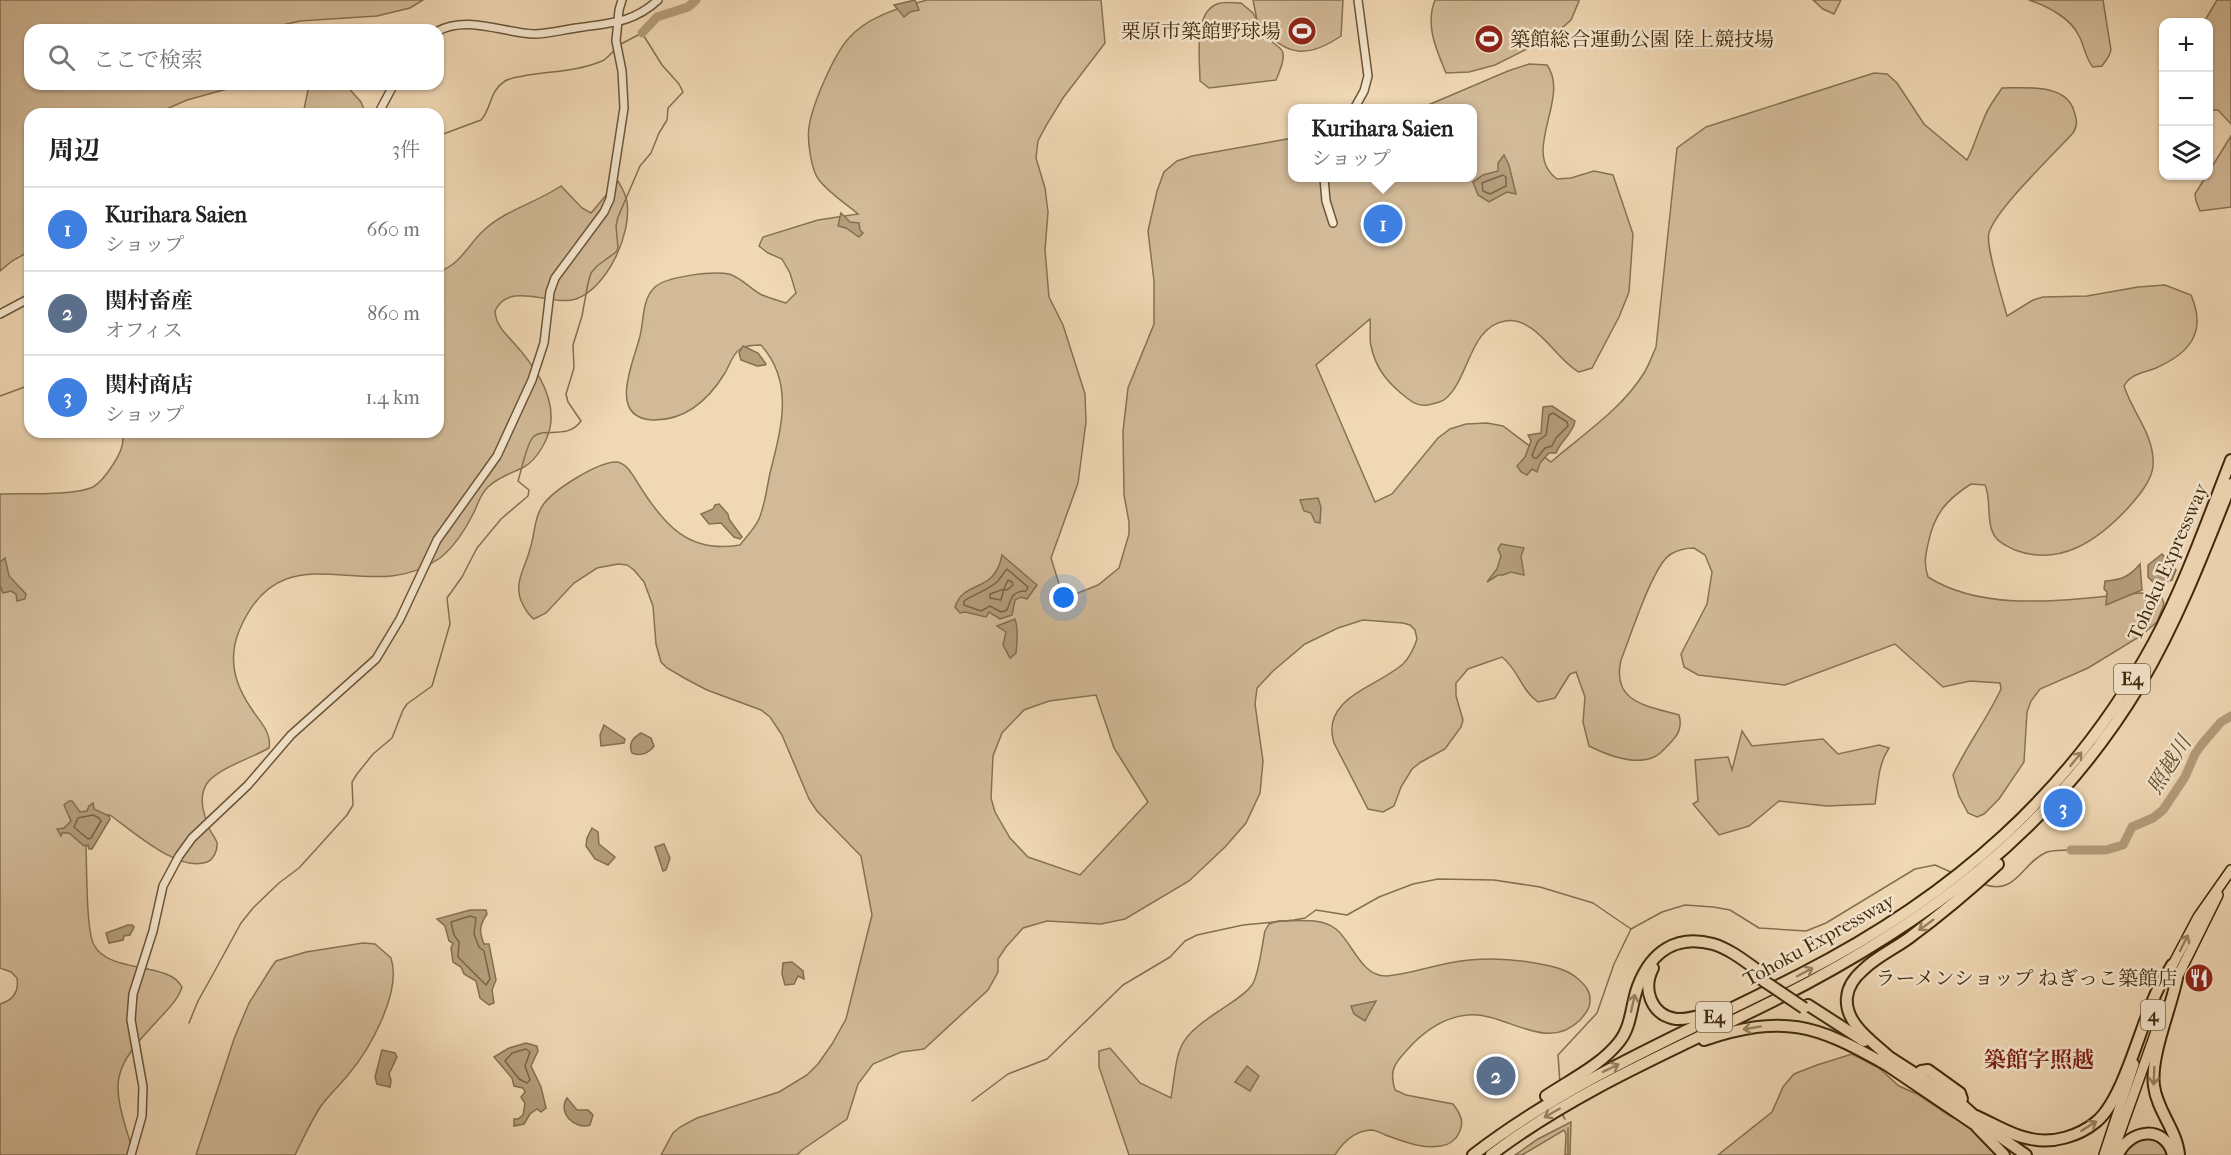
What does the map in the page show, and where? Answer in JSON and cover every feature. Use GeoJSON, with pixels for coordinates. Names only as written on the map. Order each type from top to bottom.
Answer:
{"type":"FeatureCollection","features":[{"type":"Feature","properties":{"kind":"highway","name":"Tohoku Expressway"},"geometry":{"type":"LineString","coordinates":[[1985,865],[2016,825],[2050,791],[2084,750],[2120,698],[2154,642],[2170,610],[2231,460]]}},
{"type":"Feature","properties":{"kind":"highway","name":"Tohoku Expressway"},"geometry":{"type":"LineString","coordinates":[[1491,1155],[1549,1115],[1841,964],[1896,931],[2023,839],[2110,730],[2161,647],[2191,585],[2231,484]]}},
{"type":"Feature","properties":{"kind":"highway"},"geometry":{"type":"LineString","coordinates":[[1886,1060],[1852,1020],[1847,997],[1852,981],[1865,968],[1937,917],[1963,883],[1985,865]]}},
{"type":"Feature","properties":{"kind":"highway","name":"4"},"geometry":{"type":"LineString","coordinates":[[2104,1155],[2138,1054],[2172,965],[2198,917],[2231,870]]}},
{"type":"Feature","properties":{"kind":"highway","name":"Tohoku Expressway"},"geometry":{"type":"LineString","coordinates":[[1473,1155],[1506,1130],[1570,1090],[1800,975],[1963,883]]}},
{"type":"Feature","properties":{"kind":"highway","name":"4"},"geometry":{"type":"LineString","coordinates":[[2112,1155],[2146,1055],[2177,978],[2213,908],[2222,885]]}},
{"type":"Feature","properties":{"kind":"highway"},"geometry":{"type":"LineString","coordinates":[[1473,1155],[1532,1106],[1598,1061],[1620,1041],[1628,1024],[1637,987],[1645,970],[1654,956],[1667,947],[1696,941],[1714,945],[1739,957],[1758,974]]}},
{"type":"Feature","properties":{"kind":"highway"},"geometry":{"type":"LineString","coordinates":[[1738,1005],[1692,1018],[1669,1017],[1661,1013],[1651,1001],[1648,992],[1648,978],[1656,964],[1665,955],[1678,949],[1692,946],[1718,952],[1758,974],[1806,1006],[1886,1060],[1918,1086],[2015,1135],[2047,1141],[2064,1139],[2097,1122],[2120,1087],[2158,989],[2172,965]]}},
{"type":"Feature","properties":{"kind":"highway"},"geometry":{"type":"LineString","coordinates":[[2177,978],[2154,1067],[2153,1086],[2162,1113],[2174,1136],[2179,1155]]}},
{"type":"Feature","properties":{"kind":"highway"},"geometry":{"type":"LineString","coordinates":[[1641,1066],[1726,1033],[1769,1025],[1807,1028],[1915,1070],[1989,1129],[2026,1155]]}},
{"type":"Feature","properties":{"kind":"highway"},"geometry":{"type":"LineString","coordinates":[[1968,1112],[2004,1155]]}},
{"type":"Feature","properties":{"kind":"highway"},"geometry":{"type":"LineString","coordinates":[[1968,1112],[2017,1155]]}},
{"type":"Feature","properties":{"kind":"highway"},"geometry":{"type":"LineString","coordinates":[[2118,1155],[2128,1140],[2144,1132],[2164,1139],[2173,1155]]}},
{"type":"Feature","properties":{"kind":"street"},"geometry":{"type":"LineString","coordinates":[[131,1155],[142,1116],[143,1087],[131,1020],[133,994],[153,931],[164,886],[179,856],[192,838],[248,785],[291,735],[376,659],[400,619],[437,540],[496,456],[532,380],[538,362],[544,343],[550,292],[555,278],[604,212],[610,199],[624,108],[622,71],[617,47],[617,23],[622,0]]}},
{"type":"Feature","properties":{"kind":"street"},"geometry":{"type":"LineString","coordinates":[[444,29],[459,24],[534,34],[617,23],[633,17],[658,0]]}},
{"type":"Feature","properties":{"kind":"street"},"geometry":{"type":"LineString","coordinates":[[1356,104],[1364,91],[1368,76],[1358,0]]}},
{"type":"Feature","properties":{"kind":"street"},"geometry":{"type":"LineString","coordinates":[[381,108],[391,90]]}},
{"type":"Feature","properties":{"kind":"street"},"geometry":{"type":"LineString","coordinates":[[1324,182],[1326,201],[1333,223]]}},
{"type":"Feature","properties":{"kind":"street"},"geometry":{"type":"LineString","coordinates":[[0,314],[24,301]]}},
{"type":"Feature","properties":{"kind":"shaded area"},"geometry":{"type":"Polygon","coordinates":[[[0,0],[423,0],[410,8],[377,16],[300,21],[287,24],[24,24],[24,90],[223,90],[187,100],[169,108],[24,108],[24,254],[0,271],[0,0]]]}},
{"type":"Feature","properties":{"kind":"shaded area"},"geometry":{"type":"Polygon","coordinates":[[[927,0],[1101,0],[1105,43],[1063,98],[1047,124],[1038,141],[1036,158],[1045,188],[1048,212],[1045,250],[1049,297],[1063,325],[1085,394],[1086,422],[1078,483],[1051,558],[1060,587],[1073,595],[1098,585],[1119,568],[1129,534],[1124,495],[1123,431],[1128,388],[1154,324],[1154,281],[1148,231],[1164,172],[1177,161],[1192,156],[1288,139],[1288,182],[1477,182],[1477,104],[1430,104],[1529,64],[1547,65],[1553,78],[1553,93],[1543,154],[1547,168],[1557,179],[1571,178],[1594,171],[1613,175],[1633,234],[1629,292],[1619,317],[1592,368],[1579,372],[1526,325],[1516,321],[1505,321],[1493,325],[1484,333],[1459,380],[1444,400],[1429,405],[1410,400],[1384,376],[1373,355],[1370,319],[1316,365],[1375,502],[1392,494],[1438,438],[1450,429],[1466,424],[1487,423],[1503,426],[1551,462],[1625,398],[1644,373],[1656,347],[1677,148],[1706,127],[1874,73],[1887,74],[1897,83],[1924,124],[1967,160],[1987,112],[2002,88],[2044,89],[2054,91],[2070,102],[2075,114],[2076,125],[2073,133],[2002,210],[1989,233],[1992,261],[2007,316],[2033,300],[2043,297],[2087,296],[2165,285],[2191,295],[2197,320],[2196,330],[2192,340],[2178,355],[2156,368],[2134,376],[2124,386],[2151,444],[2153,466],[2150,478],[2143,489],[2116,520],[2091,540],[2063,553],[2047,555],[2015,550],[2003,544],[1993,532],[1985,485],[1971,484],[1948,502],[1934,524],[1925,560],[1928,577],[1952,589],[2004,600],[2060,600],[2141,593],[2156,595],[2162,598],[2164,604],[2157,622],[2139,637],[2088,668],[2040,689],[2031,701],[2027,712],[2024,762],[1999,799],[1984,814],[1977,817],[1968,813],[1959,796],[1953,775],[2001,689],[2000,683],[1970,681],[1943,687],[1895,644],[1785,685],[1698,675],[1684,667],[1681,654],[1707,604],[1712,572],[1705,555],[1694,548],[1677,551],[1664,561],[1650,586],[1621,660],[1619,674],[1621,685],[1627,694],[1644,705],[1679,715],[1680,726],[1674,738],[1659,754],[1646,759],[1629,760],[1589,746],[1583,722],[1585,697],[1576,672],[1570,674],[1555,698],[1538,702],[1527,692],[1512,667],[1502,657],[1468,669],[1456,683],[1456,696],[1463,720],[1461,727],[1445,749],[1412,769],[1401,787],[1394,806],[1383,812],[1368,809],[1334,743],[1332,728],[1335,715],[1354,695],[1403,664],[1412,652],[1417,639],[1415,630],[1403,623],[1363,620],[1338,628],[1305,644],[1257,688],[1255,704],[1263,761],[1260,793],[1246,823],[1225,847],[1189,881],[1125,919],[1101,924],[1047,921],[1023,928],[998,959],[998,972],[988,990],[924,1049],[901,1052],[873,1064],[858,1084],[847,1119],[797,1155],[661,1155],[673,1133],[680,1127],[697,1118],[779,1092],[807,1075],[832,1044],[846,1019],[872,915],[861,856],[817,811],[809,799],[782,735],[770,717],[761,710],[707,690],[667,668],[661,662],[656,644],[653,606],[644,582],[634,570],[627,565],[618,564],[597,568],[574,583],[546,613],[534,619],[523,605],[519,583],[538,515],[543,505],[556,492],[588,471],[609,463],[621,463],[627,468],[658,513],[668,524],[692,541],[722,547],[740,545],[755,526],[764,502],[781,423],[782,391],[772,360],[761,345],[744,347],[735,354],[719,383],[695,407],[675,417],[664,419],[652,420],[638,416],[630,409],[627,386],[640,336],[645,304],[650,293],[660,284],[668,280],[702,274],[733,275],[760,294],[786,303],[796,293],[790,273],[782,259],[759,246],[763,237],[818,220],[858,214],[832,194],[816,175],[809,147],[811,118],[819,93],[843,46],[857,30],[885,14],[927,0]],[[1096,695],[1049,701],[1024,710],[1002,733],[993,756],[991,798],[995,812],[1010,838],[1028,857],[1080,875],[1148,802],[1114,748],[1096,695]]]}},
{"type":"Feature","properties":{"kind":"shaded area"},"geometry":{"type":"Polygon","coordinates":[[[1253,0],[1343,0],[1341,36],[1318,48],[1298,51],[1279,44],[1260,27],[1283,53],[1276,80],[1209,88],[1200,81],[1199,50],[1204,17],[1209,9],[1225,2],[1241,3],[1253,13],[1257,20],[1253,0]]]}},
{"type":"Feature","properties":{"kind":"shaded area","name":"築館総合運動公園 陸上競技場"},"geometry":{"type":"Polygon","coordinates":[[[1435,0],[1579,1],[1571,20],[1553,36],[1495,65],[1469,72],[1446,73],[1435,46],[1431,28],[1435,0]]]}},
{"type":"Feature","properties":{"kind":"shaded area"},"geometry":{"type":"Polygon","coordinates":[[[1813,0],[1841,0],[1834,14],[1823,9],[1813,0]]]}},
{"type":"Feature","properties":{"kind":"shaded area"},"geometry":{"type":"Polygon","coordinates":[[[2029,0],[2103,0],[2111,50],[2102,66],[2093,67],[2090,64],[2079,36],[2064,18],[2051,9],[2029,0]]]}},
{"type":"Feature","properties":{"kind":"shaded area"},"geometry":{"type":"Polygon","coordinates":[[[2217,0],[2231,0],[2231,124],[2218,110],[2213,110],[2213,18],[2206,18],[2217,0]]]}},
{"type":"Feature","properties":{"kind":"shaded area"},"geometry":{"type":"Polygon","coordinates":[[[308,90],[350,90],[364,108],[304,108],[308,90]]]}},
{"type":"Feature","properties":{"kind":"shaded area"},"geometry":{"type":"Polygon","coordinates":[[[2231,136],[2231,207],[2200,211],[2195,194],[2204,180],[2213,180],[2213,165],[2231,136]]]}},
{"type":"Feature","properties":{"kind":"shaded area"},"geometry":{"type":"Polygon","coordinates":[[[618,181],[627,202],[626,229],[615,258],[598,284],[576,299],[566,301],[531,296],[510,297],[501,302],[495,311],[501,328],[534,368],[549,399],[550,427],[534,459],[524,467],[505,475],[485,490],[463,532],[440,558],[412,572],[384,576],[303,575],[279,582],[257,600],[239,631],[234,661],[237,681],[245,699],[267,732],[269,748],[220,772],[208,782],[202,800],[210,830],[217,843],[217,849],[209,861],[196,864],[170,856],[110,815],[106,815],[88,837],[86,849],[87,899],[91,938],[94,945],[112,960],[165,974],[175,979],[182,987],[172,1005],[130,1053],[119,1078],[120,1107],[132,1148],[131,1155],[0,1155],[0,1004],[12,997],[16,991],[17,978],[11,972],[0,968],[0,494],[61,493],[93,487],[112,466],[118,456],[123,438],[444,438],[444,270],[458,260],[478,236],[492,224],[561,186],[582,208],[591,213],[618,181]]]}},
{"type":"Feature","properties":{"kind":"shaded area"},"geometry":{"type":"Polygon","coordinates":[[[1742,731],[1752,746],[1823,739],[1838,754],[1879,745],[1889,748],[1881,768],[1875,804],[1827,806],[1779,801],[1749,826],[1719,835],[1693,804],[1698,801],[1695,760],[1728,757],[1732,770],[1742,731]]]}},
{"type":"Feature","properties":{"kind":"shaded area"},"geometry":{"type":"Polygon","coordinates":[[[1308,920],[1330,925],[1342,935],[1364,965],[1378,975],[1395,975],[1460,961],[1483,959],[1517,960],[1554,967],[1573,975],[1584,985],[1589,994],[1589,1006],[1580,1020],[1567,1029],[1554,1033],[1540,1033],[1497,1019],[1468,1015],[1442,1022],[1413,1043],[1394,1068],[1395,1090],[1406,1095],[1453,1104],[1461,1118],[1462,1125],[1458,1136],[1444,1145],[1427,1147],[1371,1130],[1359,1132],[1350,1138],[1335,1155],[1129,1155],[1099,1067],[1099,1051],[1110,1048],[1140,1083],[1171,1098],[1178,1056],[1186,1038],[1204,1021],[1249,989],[1258,967],[1265,931],[1269,924],[1278,921],[1308,920]]]}},
{"type":"Feature","properties":{"kind":"shaded area"},"geometry":{"type":"Polygon","coordinates":[[[363,943],[375,944],[391,958],[392,987],[388,1003],[366,1051],[321,1106],[295,1155],[196,1155],[234,1039],[249,1003],[276,961],[306,952],[363,943]]]}},
{"type":"Feature","properties":{"kind":"shaded area"},"geometry":{"type":"Polygon","coordinates":[[[1852,1054],[1879,1068],[1899,1086],[1917,1094],[1950,1116],[1987,1131],[1999,1155],[1718,1155],[1772,1112],[1783,1087],[1794,1074],[1852,1054]]]}},
{"type":"Feature","properties":{"kind":"shaded area"},"geometry":{"type":"Polygon","coordinates":[[[1571,1122],[1570,1155],[1565,1155],[1566,1134],[1564,1130],[1522,1155],[1515,1155],[1538,1139],[1571,1122]]]}},
{"type":"Feature","properties":{"kind":"shaded area"},"geometry":{"type":"Polygon","coordinates":[[[2145,1136],[2161,1141],[2168,1155],[2122,1155],[2125,1147],[2145,1136]]]}},
{"type":"Feature","properties":{"kind":"water"},"geometry":{"type":"Polygon","coordinates":[[[915,0],[919,10],[910,12],[904,17],[894,5],[915,0]]]}},
{"type":"Feature","properties":{"kind":"water"},"geometry":{"type":"Polygon","coordinates":[[[1504,155],[1509,165],[1516,194],[1507,192],[1489,202],[1478,195],[1473,182],[1477,182],[1477,179],[1483,175],[1498,171],[1498,163],[1504,155]]]}},
{"type":"Feature","properties":{"kind":"water"},"geometry":{"type":"Polygon","coordinates":[[[841,213],[850,222],[859,223],[863,233],[859,237],[846,228],[838,226],[841,213]]]}},
{"type":"Feature","properties":{"kind":"water"},"geometry":{"type":"Polygon","coordinates":[[[743,346],[758,353],[766,364],[757,366],[741,360],[739,353],[743,346]]]}},
{"type":"Feature","properties":{"kind":"water"},"geometry":{"type":"Polygon","coordinates":[[[1552,406],[1575,421],[1574,426],[1556,453],[1549,453],[1540,463],[1537,472],[1532,469],[1527,475],[1517,466],[1525,457],[1531,441],[1528,435],[1541,433],[1543,407],[1552,406]]]}},
{"type":"Feature","properties":{"kind":"water"},"geometry":{"type":"Polygon","coordinates":[[[1318,498],[1321,507],[1320,523],[1315,522],[1311,513],[1304,511],[1300,500],[1318,498]]]}},
{"type":"Feature","properties":{"kind":"water"},"geometry":{"type":"Polygon","coordinates":[[[719,504],[742,537],[740,539],[734,537],[721,523],[709,524],[701,514],[719,504]]]}},
{"type":"Feature","properties":{"kind":"water"},"geometry":{"type":"Polygon","coordinates":[[[1501,544],[1524,548],[1521,556],[1524,575],[1511,572],[1498,575],[1487,582],[1497,569],[1501,556],[1498,549],[1501,544]]]}},
{"type":"Feature","properties":{"kind":"water"},"geometry":{"type":"Polygon","coordinates":[[[2162,554],[2176,570],[2172,580],[2155,584],[2148,577],[2148,565],[2162,554]]]}},
{"type":"Feature","properties":{"kind":"water"},"geometry":{"type":"Polygon","coordinates":[[[1002,555],[1037,585],[1027,599],[1021,597],[1015,600],[1012,615],[1000,619],[989,612],[986,617],[960,613],[955,607],[959,598],[993,576],[1002,555]]]}},
{"type":"Feature","properties":{"kind":"water"},"geometry":{"type":"Polygon","coordinates":[[[5,558],[9,576],[26,594],[25,599],[17,601],[16,594],[11,591],[3,593],[0,585],[0,562],[5,558]]]}},
{"type":"Feature","properties":{"kind":"water"},"geometry":{"type":"Polygon","coordinates":[[[2140,564],[2142,590],[2106,605],[2105,581],[2124,577],[2140,564]]]}},
{"type":"Feature","properties":{"kind":"water"},"geometry":{"type":"Polygon","coordinates":[[[1015,619],[1016,653],[1010,658],[1003,645],[1006,632],[997,626],[1015,619]]]}},
{"type":"Feature","properties":{"kind":"water"},"geometry":{"type":"Polygon","coordinates":[[[604,725],[625,739],[624,743],[601,746],[600,735],[604,725]]]}},
{"type":"Feature","properties":{"kind":"water"},"geometry":{"type":"Polygon","coordinates":[[[641,733],[651,738],[654,746],[650,751],[638,755],[632,753],[631,744],[641,733]]]}},
{"type":"Feature","properties":{"kind":"water"},"geometry":{"type":"Polygon","coordinates":[[[72,801],[80,812],[87,811],[93,803],[94,809],[109,816],[110,819],[92,849],[89,849],[88,845],[84,846],[69,833],[62,833],[61,836],[57,829],[64,828],[71,821],[64,805],[72,801]]]}},
{"type":"Feature","properties":{"kind":"water"},"geometry":{"type":"Polygon","coordinates":[[[592,828],[598,832],[599,844],[615,857],[608,865],[595,859],[586,846],[592,828]]]}},
{"type":"Feature","properties":{"kind":"water"},"geometry":{"type":"Polygon","coordinates":[[[664,844],[670,858],[666,870],[663,871],[655,847],[664,844]]]}},
{"type":"Feature","properties":{"kind":"water"},"geometry":{"type":"Polygon","coordinates":[[[470,910],[486,910],[487,914],[481,925],[481,932],[484,944],[489,944],[496,980],[492,990],[494,1003],[489,1005],[480,998],[476,981],[464,974],[461,967],[453,962],[451,948],[453,943],[449,941],[445,926],[437,919],[470,910]]]}},
{"type":"Feature","properties":{"kind":"water"},"geometry":{"type":"Polygon","coordinates":[[[128,925],[134,927],[130,935],[124,936],[123,940],[109,943],[106,933],[128,925]]]}},
{"type":"Feature","properties":{"kind":"water"},"geometry":{"type":"Polygon","coordinates":[[[792,962],[803,971],[804,979],[798,976],[794,984],[785,985],[782,974],[783,963],[792,962]]]}},
{"type":"Feature","properties":{"kind":"water"},"geometry":{"type":"Polygon","coordinates":[[[1376,1001],[1365,1021],[1354,1014],[1351,1006],[1376,1001]]]}},
{"type":"Feature","properties":{"kind":"water"},"geometry":{"type":"Polygon","coordinates":[[[526,1043],[537,1046],[538,1051],[531,1066],[541,1087],[546,1108],[541,1112],[537,1109],[530,1114],[524,1124],[514,1126],[514,1119],[523,1115],[525,1103],[521,1097],[525,1092],[523,1088],[514,1086],[512,1078],[494,1057],[509,1048],[526,1043]]]}},
{"type":"Feature","properties":{"kind":"water"},"geometry":{"type":"Polygon","coordinates":[[[382,1050],[395,1053],[397,1057],[389,1074],[390,1087],[377,1084],[375,1077],[382,1050]]]}},
{"type":"Feature","properties":{"kind":"water"},"geometry":{"type":"Polygon","coordinates":[[[1247,1066],[1259,1076],[1250,1091],[1235,1082],[1247,1066]]]}},
{"type":"Feature","properties":{"kind":"water"},"geometry":{"type":"Polygon","coordinates":[[[567,1098],[577,1110],[588,1110],[593,1115],[590,1125],[579,1125],[569,1119],[564,1109],[567,1098]]]}},
{"type":"Feature","properties":{"kind":"waterway"},"geometry":{"type":"LineString","coordinates":[[642,33],[657,17],[688,7],[696,0]]}},
{"type":"Feature","properties":{"kind":"waterway"},"geometry":{"type":"LineString","coordinates":[[189,1023],[198,1001],[241,923],[279,883],[299,868],[347,815],[353,805],[352,782],[357,774],[373,754],[392,738],[407,704],[432,686],[450,624],[447,598],[462,577],[477,548],[501,519],[528,496],[529,490],[518,481],[531,440],[540,433],[568,431],[581,421],[568,402],[566,394],[574,368],[573,345],[591,273],[616,252],[618,217],[640,166],[651,153],[667,120],[668,108],[683,92],[662,65],[642,33],[619,45]]}},
{"type":"Feature","properties":{"kind":"waterway"},"geometry":{"type":"LineString","coordinates":[[444,134],[481,120],[496,90],[507,80],[592,65],[604,60],[616,49]]}},
{"type":"Feature","properties":{"kind":"waterway"},"geometry":{"type":"LineString","coordinates":[[0,396],[24,387]]}},
{"type":"Feature","properties":{"kind":"waterway","name":"照越川"},"geometry":{"type":"LineString","coordinates":[[2071,850],[2106,850],[2123,845],[2132,827],[2153,818],[2163,810],[2185,777],[2202,744],[2221,722],[2231,716]]}},
{"type":"Feature","properties":{"kind":"waterway"},"geometry":{"type":"LineString","coordinates":[[1983,884],[1994,887],[2003,886],[2018,877],[2031,863],[2047,852],[2071,850]]}},
{"type":"Feature","properties":{"kind":"waterway"},"geometry":{"type":"LineString","coordinates":[[1560,1083],[1558,1055],[1597,1013],[1614,964],[1631,929],[1662,912],[1685,905],[1713,907],[1730,910],[1759,928],[1806,931],[1826,923],[1915,869],[1935,865],[1953,873]]}},
{"type":"Feature","properties":{"kind":"waterway"},"geometry":{"type":"LineString","coordinates":[[972,1101],[1008,1074],[1047,1059],[1123,985],[1170,957],[1185,941],[1197,935],[1243,925],[1305,918],[1316,910],[1347,915],[1379,897],[1413,884],[1438,879],[1494,880],[1540,887],[1593,903],[1631,929]]}},
{"type":"Feature","properties":{"kind":"waterway"},"geometry":{"type":"LineString","coordinates":[[1562,1114],[1565,1119]]}},
{"type":"Feature","properties":{"kind":"waterway"},"geometry":{"type":"LineString","coordinates":[[1568,1128],[1568,1155]]}},
{"type":"Feature","properties":{"kind":"place","name":"栗原市築館野球場"},"geometry":{"type":"Point","coordinates":[1302,31]}},
{"type":"Feature","properties":{"kind":"place","name":"築館総合運動公園 陸上競技場"},"geometry":{"type":"Point","coordinates":[1489,39]}},
{"type":"Feature","properties":{"kind":"place","name":"Kurihara Saien"},"geometry":{"type":"Point","coordinates":[1383,224]}},
{"type":"Feature","properties":{"kind":"place","name":"関村商店"},"geometry":{"type":"Point","coordinates":[2063,808]}},
{"type":"Feature","properties":{"kind":"place","name":"ラーメンショップ ねぎっこ築館店"},"geometry":{"type":"Point","coordinates":[2199,978]}},
{"type":"Feature","properties":{"kind":"place","name":"関村畜産"},"geometry":{"type":"Point","coordinates":[1496,1076]}},
{"type":"Feature","properties":{"kind":"district","name":"築館字照越"},"geometry":{"type":"Point","coordinates":[2039,1060]}}]}
